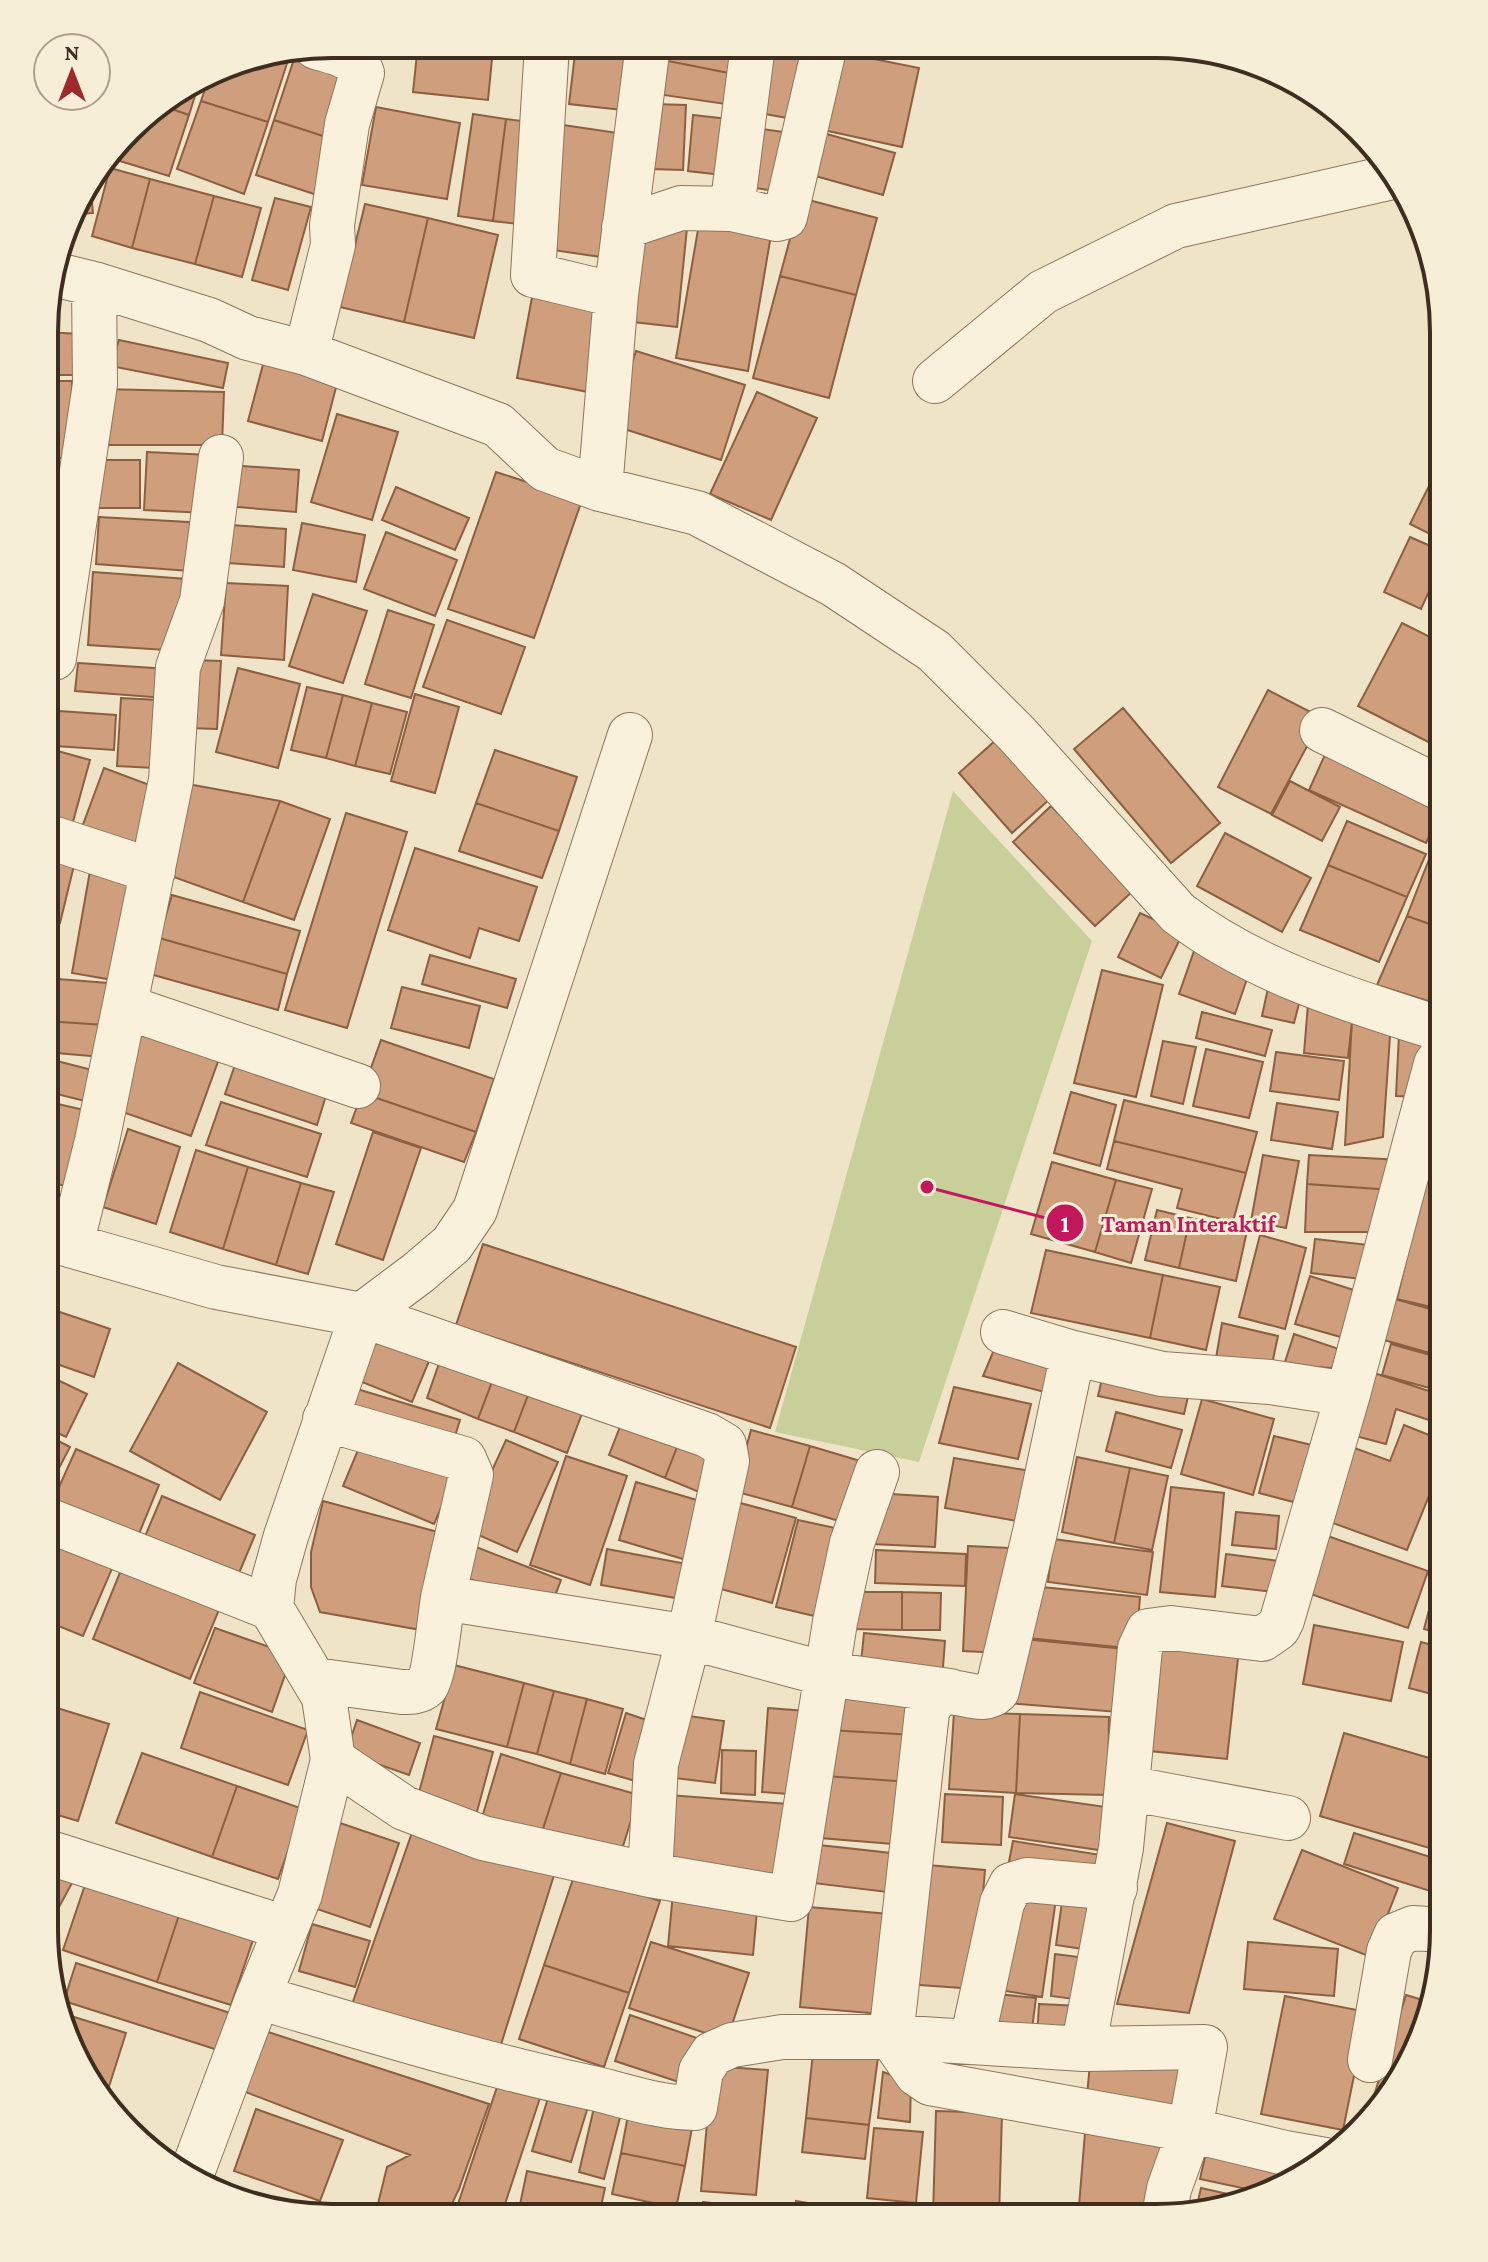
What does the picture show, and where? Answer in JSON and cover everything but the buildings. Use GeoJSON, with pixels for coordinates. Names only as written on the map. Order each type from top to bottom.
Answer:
{"type":"FeatureCollection","features":[{"type":"Feature","properties":{"kind":"street"},"geometry":{"type":"LineString","coordinates":[[732,209],[751,58]]}},
{"type":"Feature","properties":{"kind":"street"},"geometry":{"type":"LineString","coordinates":[[624,227],[681,208],[732,209],[777,219],[785,217],[822,58]]}},
{"type":"Feature","properties":{"kind":"street"},"geometry":{"type":"LineString","coordinates":[[306,353],[333,245],[332,225],[347,124],[362,73],[359,65],[349,59]]}},
{"type":"Feature","properties":{"kind":"street"},"geometry":{"type":"LineString","coordinates":[[546,59],[533,275],[616,295]]}},
{"type":"Feature","properties":{"kind":"street"},"geometry":{"type":"LineString","coordinates":[[600,489],[616,295],[646,59]]}},
{"type":"Feature","properties":{"kind":"street"},"geometry":{"type":"LineString","coordinates":[[935,381],[1043,292],[1176,226],[1382,179]]}},
{"type":"Feature","properties":{"kind":"street"},"geometry":{"type":"LineString","coordinates":[[58,633],[95,384],[74,279],[209,320],[248,338],[306,353],[498,425],[545,469],[600,489],[697,513],[833,584],[934,651],[1016,733],[1178,913],[1207,936],[1328,993],[1430,1025]]}},
{"type":"Feature","properties":{"kind":"street"},"geometry":{"type":"LineString","coordinates":[[221,457],[202,601],[178,667],[171,780],[126,1007],[97,1141],[58,1241],[216,1287],[362,1315],[707,1435],[724,1445],[727,1461],[689,1637],[656,1764],[650,1875]]}},
{"type":"Feature","properties":{"kind":"street"},"geometry":{"type":"LineString","coordinates":[[1322,730],[1430,783]]}},
{"type":"Feature","properties":{"kind":"street"},"geometry":{"type":"LineString","coordinates":[[194,2167],[300,1894],[333,1760],[324,1697],[286,1638],[271,1608],[274,1579],[362,1315],[452,1244],[475,1210],[630,735]]}},
{"type":"Feature","properties":{"kind":"street"},"geometry":{"type":"LineString","coordinates":[[58,840],[153,871]]}},
{"type":"Feature","properties":{"kind":"street"},"geometry":{"type":"LineString","coordinates":[[126,1007],[358,1086]]}},
{"type":"Feature","properties":{"kind":"street"},"geometry":{"type":"LineString","coordinates":[[1083,2049],[1115,1888],[1140,1648],[1148,1631],[1171,1628],[1262,1639],[1278,1628],[1348,1394],[1427,1170],[1429,1141]]}},
{"type":"Feature","properties":{"kind":"street"},"geometry":{"type":"LineString","coordinates":[[1003,1332],[1073,1353],[1162,1374],[1270,1382],[1348,1394]]}},
{"type":"Feature","properties":{"kind":"street"},"geometry":{"type":"LineString","coordinates":[[443,1598],[689,1637],[826,1674],[992,1696],[997,1691],[1035,1532],[1073,1353]]}},
{"type":"Feature","properties":{"kind":"street"},"geometry":{"type":"LineString","coordinates":[[315,1680],[402,1692],[426,1686],[432,1671],[443,1598],[471,1475],[464,1459],[325,1419]]}},
{"type":"Feature","properties":{"kind":"street"},"geometry":{"type":"LineString","coordinates":[[333,1760],[404,1808],[483,1838],[650,1875],[791,1899],[826,1674],[852,1543],[877,1472]]}},
{"type":"Feature","properties":{"kind":"street"},"geometry":{"type":"LineString","coordinates":[[58,1524],[271,1608]]}},
{"type":"Feature","properties":{"kind":"street"},"geometry":{"type":"LineString","coordinates":[[950,1691],[937,1698],[927,1712],[891,2037],[917,2074],[930,2083],[1190,2130],[1309,2157]]}},
{"type":"Feature","properties":{"kind":"street"},"geometry":{"type":"LineString","coordinates":[[1127,1788],[1288,1818]]}},
{"type":"Feature","properties":{"kind":"street"},"geometry":{"type":"LineString","coordinates":[[58,1855],[285,1928]]}},
{"type":"Feature","properties":{"kind":"street"},"geometry":{"type":"LineString","coordinates":[[972,2041],[1002,1903],[1011,1885],[1027,1880],[1115,1888]]}},
{"type":"Feature","properties":{"kind":"street"},"geometry":{"type":"LineString","coordinates":[[1370,2060],[1389,1951],[1396,1935],[1413,1928],[1429,1929]]}},
{"type":"Feature","properties":{"kind":"street"},"geometry":{"type":"LineString","coordinates":[[258,1997],[505,2069],[611,2092],[667,2108],[695,2108],[701,2071],[712,2054],[732,2045],[782,2037],[891,2037],[1083,2049],[1205,2047],[1190,2130],[1166,2203]]}},
{"type":"Feature","properties":{"kind":"green space"},"geometry":{"type":"Polygon","coordinates":[[[953,791],[1092,941],[919,1462],[775,1432],[953,791]]]}},
{"type":"Feature","properties":{"kind":"place","name":"Taman Interaktif"},"geometry":{"type":"Point","coordinates":[927,1187]}}]}
